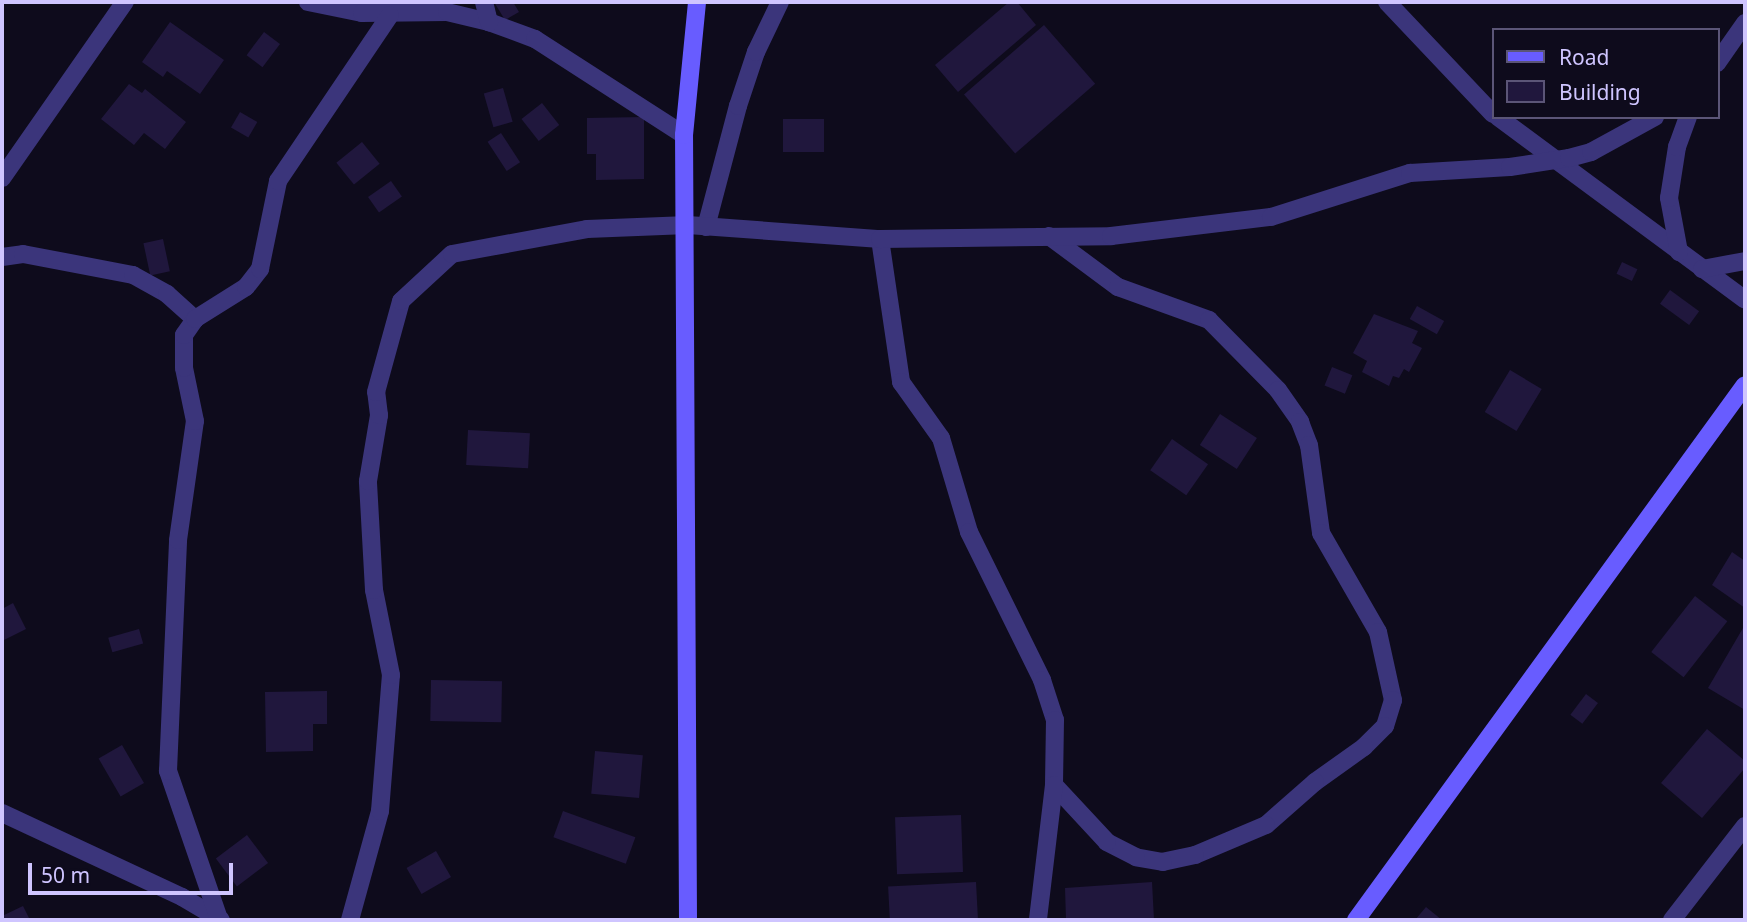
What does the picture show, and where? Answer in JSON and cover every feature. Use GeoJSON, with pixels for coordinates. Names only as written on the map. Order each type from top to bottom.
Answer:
{"type":"FeatureCollection","features":[{"type":"Feature","properties":{"kind":"street"},"geometry":{"type":"LineString","coordinates":[[2,178],[125,2]]}},
{"type":"Feature","properties":{"kind":"street"},"geometry":{"type":"LineString","coordinates":[[307,2],[390,15],[447,12],[489,22],[535,39],[684,135]]}},
{"type":"Feature","properties":{"kind":"street"},"geometry":{"type":"LineString","coordinates":[[484,2],[489,22]]}},
{"type":"Feature","properties":{"kind":"street"},"geometry":{"type":"LineString","coordinates":[[688,920],[684,285],[688,225],[684,135],[696,2]]}},
{"type":"Feature","properties":{"kind":"street"},"geometry":{"type":"LineString","coordinates":[[706,227],[742,95],[780,2]]}},
{"type":"Feature","properties":{"kind":"street"},"geometry":{"type":"LineString","coordinates":[[1387,2],[1492,113]]}},
{"type":"Feature","properties":{"kind":"street"},"geometry":{"type":"LineString","coordinates":[[220,920],[168,771],[174,595],[195,421],[184,368],[184,335],[195,319],[246,287],[260,269],[278,181],[390,15]]}},
{"type":"Feature","properties":{"kind":"street"},"geometry":{"type":"LineString","coordinates":[[1719,60],[1745,23]]}},
{"type":"Feature","properties":{"kind":"street"},"geometry":{"type":"LineString","coordinates":[[1499,119],[1548,159],[1745,300]]}},
{"type":"Feature","properties":{"kind":"street"},"geometry":{"type":"LineString","coordinates":[[350,920],[380,811],[391,675],[374,590],[368,481],[379,415],[376,392],[401,301],[452,254],[587,229],[688,225],[880,239],[1111,236],[1271,216],[1410,173],[1510,167],[1591,152],[1651,119]]}},
{"type":"Feature","properties":{"kind":"street"},"geometry":{"type":"LineString","coordinates":[[1679,253],[1669,198],[1677,148],[1687,119]]}},
{"type":"Feature","properties":{"kind":"street"},"geometry":{"type":"LineString","coordinates":[[1049,236],[1118,287],[1209,320],[1278,390],[1305,433],[1321,533],[1378,632],[1393,701],[1385,726],[1364,747],[1315,782],[1266,825],[1195,855],[1163,862],[1136,857],[1107,842],[1054,785]]}},
{"type":"Feature","properties":{"kind":"street"},"geometry":{"type":"LineString","coordinates":[[880,239],[901,382],[941,438],[969,532],[1042,680],[1055,720],[1054,785],[1038,920]]}},
{"type":"Feature","properties":{"kind":"street"},"geometry":{"type":"LineString","coordinates":[[2,257],[23,254],[133,275],[167,294],[195,319]]}},
{"type":"Feature","properties":{"kind":"street"},"geometry":{"type":"LineString","coordinates":[[1702,270],[1745,261]]}},
{"type":"Feature","properties":{"kind":"street"},"geometry":{"type":"LineString","coordinates":[[1356,920],[1745,386]]}},
{"type":"Feature","properties":{"kind":"street"},"geometry":{"type":"LineString","coordinates":[[2,813],[220,920]]}},
{"type":"Feature","properties":{"kind":"street"},"geometry":{"type":"LineString","coordinates":[[1672,920],[1745,826]]}},
{"type":"Feature","properties":{"kind":"building"},"geometry":{"type":"Polygon","coordinates":[[[494,2],[513,2],[519,12],[505,20],[494,2]]]}},
{"type":"Feature","properties":{"kind":"building"},"geometry":{"type":"Polygon","coordinates":[[[1009,2],[1017,2],[1036,25],[958,92],[935,65],[1009,2]]]}},
{"type":"Feature","properties":{"kind":"building"},"geometry":{"type":"Polygon","coordinates":[[[170,22],[224,60],[200,94],[167,71],[163,77],[142,62],[170,22]]]}},
{"type":"Feature","properties":{"kind":"building"},"geometry":{"type":"Polygon","coordinates":[[[1044,25],[1095,84],[1015,153],[964,95],[1044,25]]]}},
{"type":"Feature","properties":{"kind":"building"},"geometry":{"type":"Polygon","coordinates":[[[264,32],[280,44],[263,67],[247,55],[264,32]]]}},
{"type":"Feature","properties":{"kind":"building"},"geometry":{"type":"Polygon","coordinates":[[[129,84],[142,93],[145,89],[186,122],[165,149],[144,133],[134,145],[101,119],[129,84]]]}},
{"type":"Feature","properties":{"kind":"building"},"geometry":{"type":"Polygon","coordinates":[[[503,88],[513,122],[493,127],[484,94],[503,88]]]}},
{"type":"Feature","properties":{"kind":"building"},"geometry":{"type":"Polygon","coordinates":[[[542,103],[559,125],[539,141],[522,119],[542,103]]]}},
{"type":"Feature","properties":{"kind":"building"},"geometry":{"type":"Polygon","coordinates":[[[240,112],[257,122],[248,138],[231,128],[240,112]]]}},
{"type":"Feature","properties":{"kind":"building"},"geometry":{"type":"Polygon","coordinates":[[[644,117],[644,179],[596,180],[596,154],[587,154],[587,118],[644,117]]]}},
{"type":"Feature","properties":{"kind":"building"},"geometry":{"type":"Polygon","coordinates":[[[783,119],[824,119],[824,152],[783,152],[783,119]]]}},
{"type":"Feature","properties":{"kind":"building"},"geometry":{"type":"Polygon","coordinates":[[[501,133],[520,162],[507,171],[488,142],[501,133]]]}},
{"type":"Feature","properties":{"kind":"building"},"geometry":{"type":"Polygon","coordinates":[[[362,142],[380,164],[354,185],[336,163],[362,142]]]}},
{"type":"Feature","properties":{"kind":"building"},"geometry":{"type":"Polygon","coordinates":[[[391,181],[402,197],[379,213],[368,197],[391,181]]]}},
{"type":"Feature","properties":{"kind":"building"},"geometry":{"type":"Polygon","coordinates":[[[163,239],[170,271],[150,275],[143,243],[163,239]]]}},
{"type":"Feature","properties":{"kind":"building"},"geometry":{"type":"Polygon","coordinates":[[[1622,262],[1637,269],[1632,281],[1617,274],[1622,262]]]}},
{"type":"Feature","properties":{"kind":"building"},"geometry":{"type":"Polygon","coordinates":[[[1670,290],[1699,311],[1689,325],[1660,304],[1670,290]]]}},
{"type":"Feature","properties":{"kind":"building"},"geometry":{"type":"Polygon","coordinates":[[[1417,306],[1444,321],[1437,334],[1410,319],[1417,306]]]}},
{"type":"Feature","properties":{"kind":"building"},"geometry":{"type":"Polygon","coordinates":[[[1374,314],[1418,331],[1412,343],[1422,348],[1409,372],[1404,369],[1399,378],[1393,376],[1389,386],[1362,372],[1367,361],[1353,353],[1374,314]]]}},
{"type":"Feature","properties":{"kind":"building"},"geometry":{"type":"Polygon","coordinates":[[[1332,367],[1352,375],[1345,394],[1325,386],[1332,367]]]}},
{"type":"Feature","properties":{"kind":"building"},"geometry":{"type":"Polygon","coordinates":[[[1510,370],[1542,389],[1516,431],[1485,412],[1510,370]]]}},
{"type":"Feature","properties":{"kind":"building"},"geometry":{"type":"Polygon","coordinates":[[[1220,414],[1257,438],[1237,469],[1200,445],[1220,414]]]}},
{"type":"Feature","properties":{"kind":"building"},"geometry":{"type":"Polygon","coordinates":[[[468,430],[530,433],[528,468],[466,465],[468,430]]]}},
{"type":"Feature","properties":{"kind":"building"},"geometry":{"type":"Polygon","coordinates":[[[1172,439],[1208,464],[1186,495],[1150,470],[1172,439]]]}},
{"type":"Feature","properties":{"kind":"building"},"geometry":{"type":"Polygon","coordinates":[[[1732,552],[1745,561],[1745,608],[1712,585],[1732,552]]]}},
{"type":"Feature","properties":{"kind":"building"},"geometry":{"type":"Polygon","coordinates":[[[1695,596],[1727,621],[1684,677],[1651,652],[1695,596]]]}},
{"type":"Feature","properties":{"kind":"building"},"geometry":{"type":"Polygon","coordinates":[[[13,603],[26,629],[2,641],[2,609],[13,603]]]}},
{"type":"Feature","properties":{"kind":"building"},"geometry":{"type":"Polygon","coordinates":[[[1743,628],[1745,630],[1745,710],[1708,688],[1743,628]]]}},
{"type":"Feature","properties":{"kind":"building"},"geometry":{"type":"Polygon","coordinates":[[[139,629],[143,643],[112,652],[108,638],[139,629]]]}},
{"type":"Feature","properties":{"kind":"building"},"geometry":{"type":"Polygon","coordinates":[[[431,680],[502,681],[501,722],[430,721],[431,680]]]}},
{"type":"Feature","properties":{"kind":"building"},"geometry":{"type":"Polygon","coordinates":[[[327,691],[327,724],[313,724],[313,751],[266,752],[265,692],[327,691]]]}},
{"type":"Feature","properties":{"kind":"building"},"geometry":{"type":"Polygon","coordinates":[[[1586,694],[1598,703],[1582,724],[1570,715],[1586,694]]]}},
{"type":"Feature","properties":{"kind":"building"},"geometry":{"type":"Polygon","coordinates":[[[1707,729],[1745,761],[1745,768],[1702,818],[1661,783],[1707,729]]]}},
{"type":"Feature","properties":{"kind":"building"},"geometry":{"type":"Polygon","coordinates":[[[122,745],[144,783],[121,797],[99,758],[122,745]]]}},
{"type":"Feature","properties":{"kind":"building"},"geometry":{"type":"Polygon","coordinates":[[[595,751],[643,755],[639,798],[591,794],[595,751]]]}},
{"type":"Feature","properties":{"kind":"building"},"geometry":{"type":"Polygon","coordinates":[[[563,811],[635,837],[626,864],[553,837],[563,811]]]}},
{"type":"Feature","properties":{"kind":"building"},"geometry":{"type":"Polygon","coordinates":[[[961,815],[963,872],[897,874],[895,817],[961,815]]]}},
{"type":"Feature","properties":{"kind":"building"},"geometry":{"type":"Polygon","coordinates":[[[247,835],[268,863],[237,886],[216,858],[247,835]]]}},
{"type":"Feature","properties":{"kind":"building"},"geometry":{"type":"Polygon","coordinates":[[[436,851],[451,877],[422,894],[407,868],[436,851]]]}},
{"type":"Feature","properties":{"kind":"building"},"geometry":{"type":"Polygon","coordinates":[[[976,882],[978,920],[890,920],[888,887],[976,882]]]}},
{"type":"Feature","properties":{"kind":"building"},"geometry":{"type":"Polygon","coordinates":[[[1152,882],[1154,920],[1066,920],[1065,888],[1152,882]]]}},
{"type":"Feature","properties":{"kind":"building"},"geometry":{"type":"Polygon","coordinates":[[[23,906],[30,920],[2,920],[2,916],[23,906]]]}},
{"type":"Feature","properties":{"kind":"building"},"geometry":{"type":"Polygon","coordinates":[[[1426,907],[1442,920],[1415,920],[1426,907]]]}}]}
